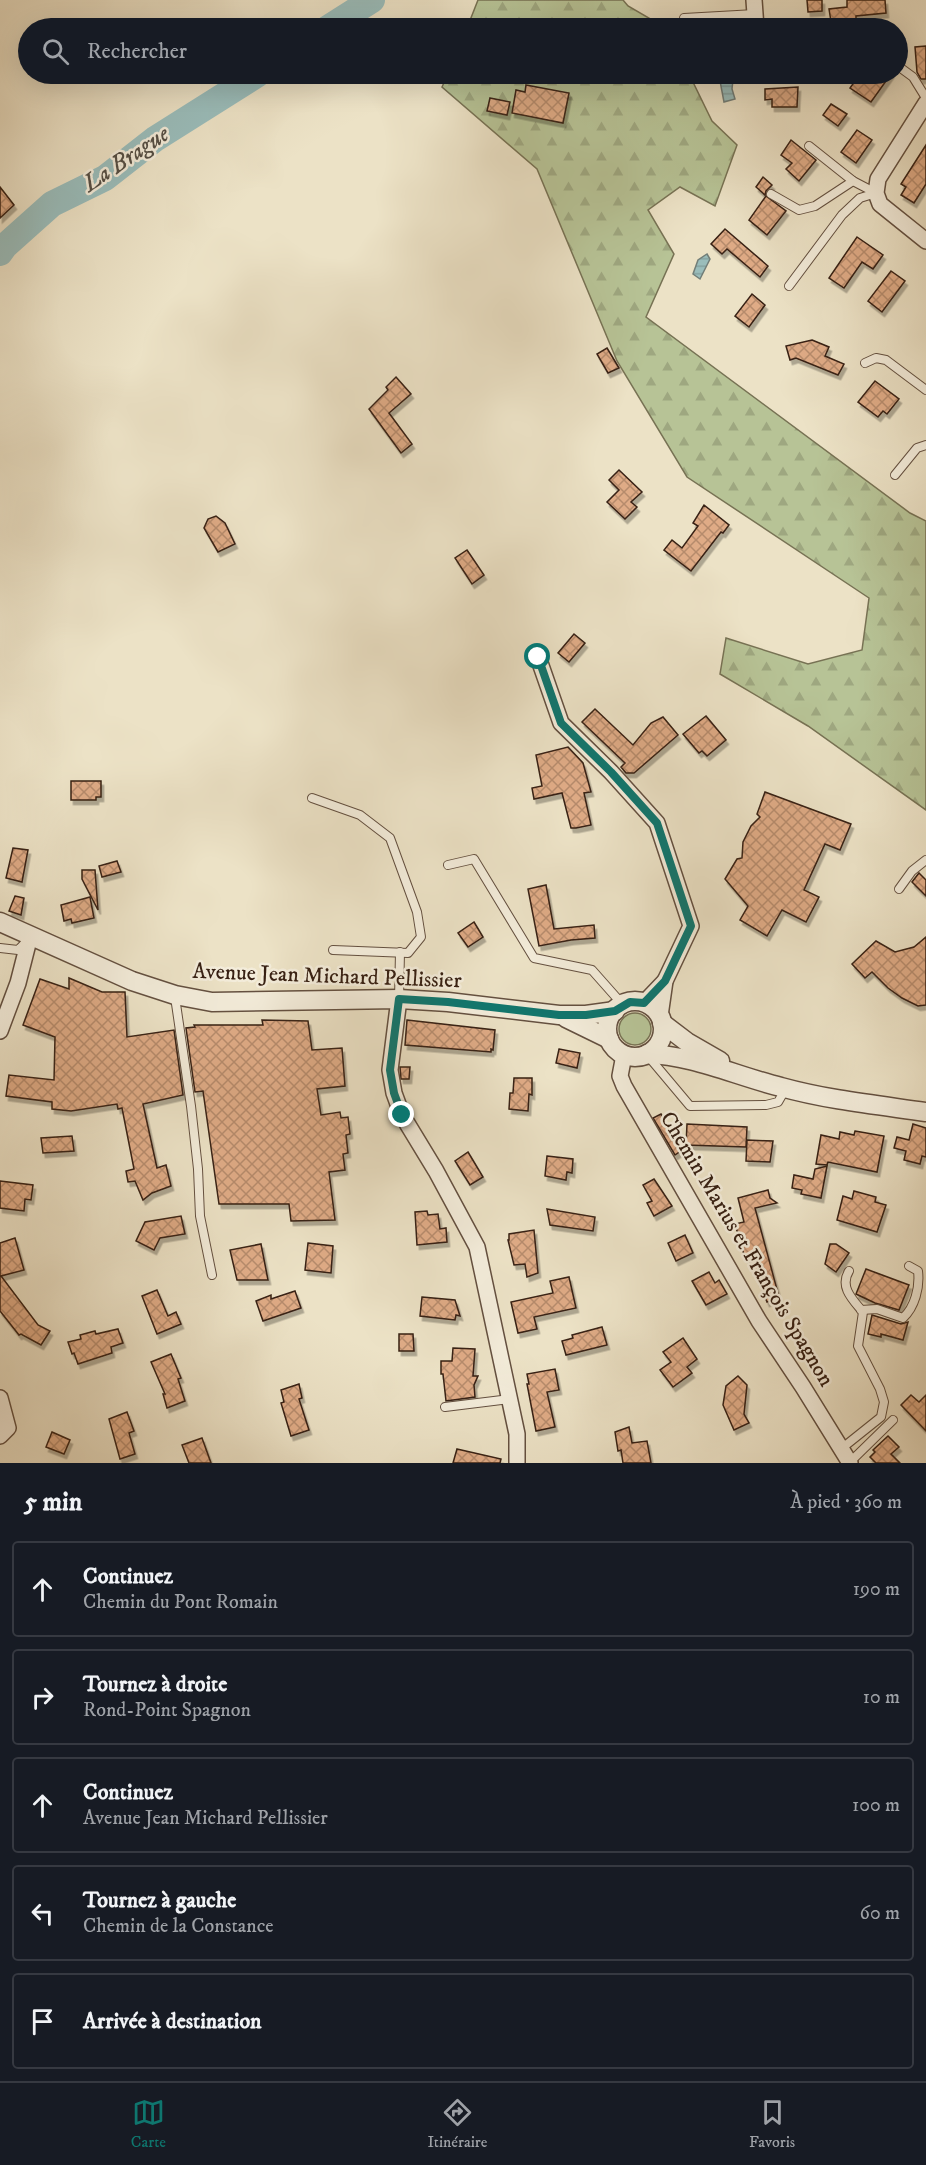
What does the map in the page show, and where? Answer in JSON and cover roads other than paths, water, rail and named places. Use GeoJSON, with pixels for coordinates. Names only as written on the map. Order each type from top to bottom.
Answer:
{"type":"FeatureCollection","features":[{"type":"Feature","properties":{"kind":"street"},"geometry":{"type":"LineString","coordinates":[[926,100],[878,179],[876,193],[880,204],[926,241]]}},
{"type":"Feature","properties":{"kind":"street"},"geometry":{"type":"LineString","coordinates":[[538,657],[561,723],[611,772],[657,823],[691,926],[665,981],[644,1003]]}},
{"type":"Feature","properties":{"kind":"street","name":"Avenue Jean Michard Pellissier"},"geometry":{"type":"LineString","coordinates":[[0,922],[132,981],[175,995],[212,1002],[399,999],[448,1002],[559,1015],[586,1015],[619,1008]]}},
{"type":"Feature","properties":{"kind":"street"},"geometry":{"type":"LineString","coordinates":[[0,1031],[18,983],[30,936]]}},
{"type":"Feature","properties":{"kind":"street"},"geometry":{"type":"LineString","coordinates":[[647,1054],[658,1045],[663,1030],[661,1019],[665,981]]}},
{"type":"Feature","properties":{"kind":"street"},"geometry":{"type":"LineString","coordinates":[[399,999],[390,1070],[394,1093],[402,1115],[436,1171],[477,1247],[517,1434],[517,1463]]}},
{"type":"Feature","properties":{"kind":"street"},"geometry":{"type":"LineString","coordinates":[[744,1076],[687,1042],[661,1019],[656,1010],[644,1003],[630,1002],[619,1008],[608,1024],[609,1039],[617,1051],[631,1057],[647,1054],[679,1057],[744,1076],[786,1088],[826,1097],[926,1112]]}},
{"type":"Feature","properties":{"kind":"street","name":"Avenue Jean Michard Pellissier"},"geometry":{"type":"LineString","coordinates":[[559,1015],[609,1039]]}},
{"type":"Feature","properties":{"kind":"street","name":"Chemin Marius et François Spagnon"},"geometry":{"type":"LineString","coordinates":[[624,1054],[620,1076],[624,1086],[759,1321],[847,1458]]}},
{"type":"Feature","properties":{"kind":"street"},"geometry":{"type":"LineString","coordinates":[[0,1398],[8,1428],[0,1436]]}},
{"type":"Feature","properties":{"kind":"lane"},"geometry":{"type":"LineString","coordinates":[[684,18],[755,14]]}},
{"type":"Feature","properties":{"kind":"lane"},"geometry":{"type":"LineString","coordinates":[[908,74],[913,77],[926,100]]}},
{"type":"Feature","properties":{"kind":"lane"},"geometry":{"type":"LineString","coordinates":[[810,146],[853,181],[876,193]]}},
{"type":"Feature","properties":{"kind":"lane"},"geometry":{"type":"LineString","coordinates":[[771,194],[799,210],[815,206],[853,181]]}},
{"type":"Feature","properties":{"kind":"lane"},"geometry":{"type":"LineString","coordinates":[[789,286],[842,215],[860,198],[876,193]]}},
{"type":"Feature","properties":{"kind":"lane"},"geometry":{"type":"LineString","coordinates":[[865,363],[876,358],[886,360],[926,390]]}},
{"type":"Feature","properties":{"kind":"lane"},"geometry":{"type":"LineString","coordinates":[[895,475],[917,448],[926,445]]}},
{"type":"Feature","properties":{"kind":"lane"},"geometry":{"type":"LineString","coordinates":[[312,798],[360,815],[390,838],[417,912],[421,937],[408,953],[333,950]]}},
{"type":"Feature","properties":{"kind":"lane"},"geometry":{"type":"LineString","coordinates":[[448,865],[474,859],[534,958],[592,970],[619,1008]]}},
{"type":"Feature","properties":{"kind":"lane"},"geometry":{"type":"LineString","coordinates":[[899,889],[912,870],[926,860]]}},
{"type":"Feature","properties":{"kind":"lane"},"geometry":{"type":"LineString","coordinates":[[0,948],[18,951],[30,936]]}},
{"type":"Feature","properties":{"kind":"lane"},"geometry":{"type":"LineString","coordinates":[[399,999],[400,952]]}},
{"type":"Feature","properties":{"kind":"lane"},"geometry":{"type":"LineString","coordinates":[[175,995],[191,1106],[198,1169],[200,1216],[212,1275]]}},
{"type":"Feature","properties":{"kind":"lane"},"geometry":{"type":"LineString","coordinates":[[647,1054],[690,1106],[778,1102],[786,1088]]}},
{"type":"Feature","properties":{"kind":"lane"},"geometry":{"type":"LineString","coordinates":[[861,1310],[877,1309],[903,1318],[910,1311],[919,1281],[918,1271],[909,1266]]}},
{"type":"Feature","properties":{"kind":"lane"},"geometry":{"type":"LineString","coordinates":[[847,1458],[881,1417],[884,1402],[880,1389],[858,1346],[863,1312],[845,1286],[844,1278],[849,1271]]}},
{"type":"Feature","properties":{"kind":"lane"},"geometry":{"type":"LineString","coordinates":[[445,1407],[510,1400]]}},
{"type":"Feature","properties":{"kind":"lane"},"geometry":{"type":"LineString","coordinates":[[847,1458],[893,1420]]}},
{"type":"Feature","properties":{"kind":"water"},"geometry":{"type":"Polygon","coordinates":[[[721,84],[733,84],[735,99],[724,102],[721,84]]]}},
{"type":"Feature","properties":{"kind":"water"},"geometry":{"type":"Polygon","coordinates":[[[707,254],[710,259],[700,279],[693,274],[698,260],[707,254]]]}},
{"type":"Feature","properties":{"kind":"waterway","name":"La Brague"},"geometry":{"type":"LineString","coordinates":[[344,18],[372,0]]}},
{"type":"Feature","properties":{"kind":"waterway","name":"La Brague"},"geometry":{"type":"LineString","coordinates":[[0,253],[52,204],[105,178],[155,139],[242,84]]}}]}
